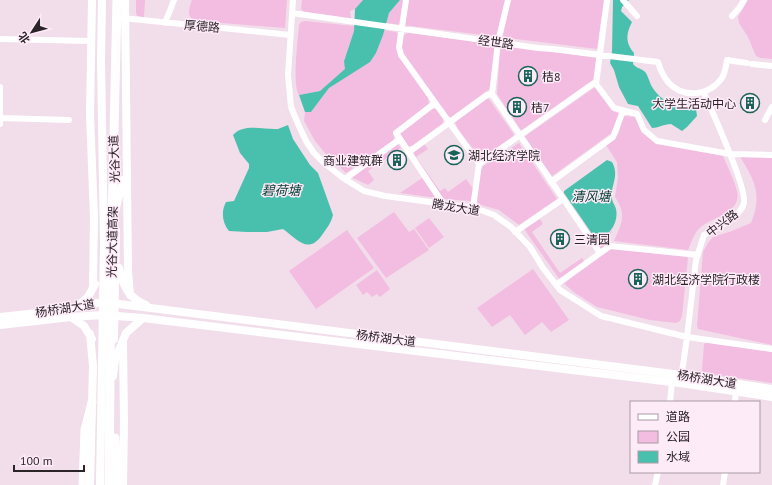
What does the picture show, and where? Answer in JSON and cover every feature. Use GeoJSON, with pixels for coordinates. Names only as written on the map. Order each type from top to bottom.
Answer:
{"type":"FeatureCollection","features":[{"type":"Feature","properties":{"kind":"highway","name":"光谷大道高架"},"geometry":{"type":"LineString","coordinates":[[105,485],[111,0]]}},
{"type":"Feature","properties":{"kind":"highway","name":"光谷大道高架"},"geometry":{"type":"LineString","coordinates":[[111,485],[111,259],[116,0]]}},
{"type":"Feature","properties":{"kind":"highway"},"geometry":{"type":"LineString","coordinates":[[83,485],[85,430],[92,402]]}},
{"type":"Feature","properties":{"kind":"highway"},"geometry":{"type":"LineString","coordinates":[[113,413],[117,485]]}},
{"type":"Feature","properties":{"kind":"main road"},"geometry":{"type":"LineString","coordinates":[[92,0],[90,108],[94,217],[93,288]]}},
{"type":"Feature","properties":{"kind":"main road","name":"光谷大道"},"geometry":{"type":"LineString","coordinates":[[100,485],[104,245],[101,60],[102,0]]}},
{"type":"Feature","properties":{"kind":"main road","name":"光谷大道"},"geometry":{"type":"LineString","coordinates":[[111,485],[116,316],[116,208],[113,113],[114,18],[116,0]]}},
{"type":"Feature","properties":{"kind":"main road"},"geometry":{"type":"LineString","coordinates":[[125,0],[128,271],[130,295]]}},
{"type":"Feature","properties":{"kind":"main road"},"geometry":{"type":"LineString","coordinates":[[90,108],[103,173]]}},
{"type":"Feature","properties":{"kind":"main road"},"geometry":{"type":"LineString","coordinates":[[116,208],[127,163]]}},
{"type":"Feature","properties":{"kind":"main road"},"geometry":{"type":"LineString","coordinates":[[102,369],[90,334],[70,313],[88,297],[93,288],[104,245]]}},
{"type":"Feature","properties":{"kind":"main road"},"geometry":{"type":"LineString","coordinates":[[116,248],[122,283],[130,295],[139,302],[156,309]]}},
{"type":"Feature","properties":{"kind":"main road","name":"杨桥湖大道"},"geometry":{"type":"LineString","coordinates":[[0,325],[70,313],[103,302],[736,388],[772,397]]}},
{"type":"Feature","properties":{"kind":"main road","name":"杨桥湖大道"},"geometry":{"type":"LineString","coordinates":[[0,317],[70,313],[143,318],[678,380]]}},
{"type":"Feature","properties":{"kind":"main road"},"geometry":{"type":"LineString","coordinates":[[113,377],[115,360],[126,333],[143,318]]}},
{"type":"Feature","properties":{"kind":"main road"},"geometry":{"type":"LineString","coordinates":[[90,334],[92,366],[90,485]]}},
{"type":"Feature","properties":{"kind":"main road"},"geometry":{"type":"LineString","coordinates":[[123,342],[123,485]]}},
{"type":"Feature","properties":{"kind":"main road","name":"杨桥湖大道"},"geometry":{"type":"LineString","coordinates":[[736,388],[772,389]]}},
{"type":"Feature","properties":{"kind":"main road"},"geometry":{"type":"LineString","coordinates":[[90,458],[102,407]]}},
{"type":"Feature","properties":{"kind":"street"},"geometry":{"type":"LineString","coordinates":[[165,23],[174,0]]}},
{"type":"Feature","properties":{"kind":"street","name":"腾龙大道"},"geometry":{"type":"LineString","coordinates":[[293,0],[288,76],[291,107],[306,141],[314,153],[345,179],[364,191],[385,196],[473,208],[494,215],[512,227],[530,247],[560,290],[601,316],[687,337],[772,349]]}},
{"type":"Feature","properties":{"kind":"street"},"geometry":{"type":"LineString","coordinates":[[406,0],[399,47],[401,55],[480,164],[473,208]]}},
{"type":"Feature","properties":{"kind":"street"},"geometry":{"type":"LineString","coordinates":[[508,0],[498,42],[492,94],[600,253]]}},
{"type":"Feature","properties":{"kind":"street"},"geometry":{"type":"LineString","coordinates":[[607,0],[596,84],[614,108],[636,114],[644,130],[657,141],[730,154],[772,155]]}},
{"type":"Feature","properties":{"kind":"street"},"geometry":{"type":"LineString","coordinates":[[732,16],[744,0]]}},
{"type":"Feature","properties":{"kind":"street"},"geometry":{"type":"LineString","coordinates":[[625,2],[637,16]]}},
{"type":"Feature","properties":{"kind":"street","name":"经世路"},"geometry":{"type":"LineString","coordinates":[[292,13],[538,48],[658,62],[668,82],[680,91],[691,94],[704,93]]}},
{"type":"Feature","properties":{"kind":"street","name":"厚德路"},"geometry":{"type":"LineString","coordinates":[[114,18],[290,35]]}},
{"type":"Feature","properties":{"kind":"street"},"geometry":{"type":"LineString","coordinates":[[0,39],[91,41]]}},
{"type":"Feature","properties":{"kind":"street"},"geometry":{"type":"LineString","coordinates":[[704,93],[723,77],[727,60],[772,66]]}},
{"type":"Feature","properties":{"kind":"street"},"geometry":{"type":"LineString","coordinates":[[480,164],[596,84]]}},
{"type":"Feature","properties":{"kind":"street"},"geometry":{"type":"LineString","coordinates":[[0,87],[0,124]]}},
{"type":"Feature","properties":{"kind":"street","name":"中兴路"},"geometry":{"type":"LineString","coordinates":[[670,401],[678,380],[687,337],[698,255],[704,235],[718,228],[738,214],[744,203],[744,194],[730,154],[704,93]]}},
{"type":"Feature","properties":{"kind":"street"},"geometry":{"type":"LineString","coordinates":[[409,152],[487,95],[492,94]]}},
{"type":"Feature","properties":{"kind":"street"},"geometry":{"type":"LineString","coordinates":[[435,103],[396,133],[444,205]]}},
{"type":"Feature","properties":{"kind":"street"},"geometry":{"type":"LineString","coordinates":[[765,120],[772,107]]}},
{"type":"Feature","properties":{"kind":"street"},"geometry":{"type":"LineString","coordinates":[[551,182],[613,138],[623,111]]}},
{"type":"Feature","properties":{"kind":"street"},"geometry":{"type":"LineString","coordinates":[[0,118],[69,120]]}},
{"type":"Feature","properties":{"kind":"street"},"geometry":{"type":"LineString","coordinates":[[345,179],[400,139]]}},
{"type":"Feature","properties":{"kind":"street"},"geometry":{"type":"LineString","coordinates":[[515,232],[563,199]]}},
{"type":"Feature","properties":{"kind":"street"},"geometry":{"type":"LineString","coordinates":[[556,285],[610,246],[698,255]]}},
{"type":"Feature","properties":{"kind":"street"},"geometry":{"type":"LineString","coordinates":[[735,401],[736,388]]}},
{"type":"Feature","properties":{"kind":"street"},"geometry":{"type":"LineString","coordinates":[[655,485],[658,473]]}},
{"type":"Feature","properties":{"kind":"street"},"geometry":{"type":"LineString","coordinates":[[723,485],[725,473]]}},
{"type":"Feature","properties":{"kind":"green space"},"geometry":{"type":"Polygon","coordinates":[[[136,0],[145,0],[144,17],[137,16],[136,0]]]}},
{"type":"Feature","properties":{"kind":"green space"},"geometry":{"type":"Polygon","coordinates":[[[192,0],[287,0],[285,28],[193,20],[189,15],[192,0]]]}},
{"type":"Feature","properties":{"kind":"green space"},"geometry":{"type":"Polygon","coordinates":[[[302,0],[363,0],[355,9],[350,11],[351,19],[304,12],[301,9],[302,0]]]}},
{"type":"Feature","properties":{"kind":"green space"},"geometry":{"type":"Polygon","coordinates":[[[400,0],[604,0],[597,49],[386,23],[389,13],[400,0]]]}},
{"type":"Feature","properties":{"kind":"green space"},"geometry":{"type":"Polygon","coordinates":[[[748,0],[772,0],[772,59],[756,56],[748,37],[739,23],[738,17],[748,0]]]}},
{"type":"Feature","properties":{"kind":"green space"},"geometry":{"type":"Polygon","coordinates":[[[305,21],[354,26],[354,31],[344,60],[346,69],[320,91],[299,95],[297,90],[296,72],[299,25],[301,22],[305,21]]]}},
{"type":"Feature","properties":{"kind":"green space"},"geometry":{"type":"Polygon","coordinates":[[[384,30],[396,32],[398,34],[397,48],[428,98],[429,106],[394,131],[394,140],[346,173],[315,141],[304,121],[305,112],[311,112],[329,88],[376,53],[384,30]]]}},
{"type":"Feature","properties":{"kind":"green space"},"geometry":{"type":"Polygon","coordinates":[[[408,33],[495,44],[491,88],[451,117],[448,117],[404,56],[401,49],[403,35],[408,33]]]}},
{"type":"Feature","properties":{"kind":"green space"},"geometry":{"type":"Polygon","coordinates":[[[503,44],[596,58],[593,82],[522,132],[497,94],[500,50],[503,44]]]}},
{"type":"Feature","properties":{"kind":"green space"},"geometry":{"type":"Polygon","coordinates":[[[595,87],[612,110],[620,114],[613,132],[552,176],[524,137],[595,87]]]}},
{"type":"Feature","properties":{"kind":"green space"},"geometry":{"type":"Polygon","coordinates":[[[485,98],[489,99],[513,133],[514,137],[484,159],[480,158],[458,129],[454,120],[485,98]]]}},
{"type":"Feature","properties":{"kind":"green space"},"geometry":{"type":"Polygon","coordinates":[[[431,109],[436,109],[443,119],[443,124],[412,146],[408,146],[400,133],[431,109]]]}},
{"type":"Feature","properties":{"kind":"green space"},"geometry":{"type":"Polygon","coordinates":[[[622,116],[637,117],[656,143],[722,153],[736,186],[737,198],[735,204],[726,213],[699,228],[688,250],[614,241],[621,223],[622,214],[619,203],[615,197],[618,178],[617,162],[606,145],[617,136],[621,126],[622,116]]]}},
{"type":"Feature","properties":{"kind":"green space"},"geometry":{"type":"Polygon","coordinates":[[[397,143],[401,148],[368,171],[374,180],[368,185],[351,177],[397,143]]]}},
{"type":"Feature","properties":{"kind":"green space"},"geometry":{"type":"Polygon","coordinates":[[[519,143],[557,199],[519,225],[499,210],[478,204],[476,199],[483,166],[519,143]]]}},
{"type":"Feature","properties":{"kind":"green space"},"geometry":{"type":"Polygon","coordinates":[[[424,144],[428,149],[416,157],[440,191],[445,188],[448,192],[466,179],[474,190],[471,201],[444,199],[412,153],[424,144]]]}},
{"type":"Feature","properties":{"kind":"green space"},"geometry":{"type":"Polygon","coordinates":[[[739,155],[772,158],[772,345],[698,329],[697,326],[703,252],[713,237],[751,223],[755,213],[756,195],[753,179],[739,155]]]}},
{"type":"Feature","properties":{"kind":"green space"},"geometry":{"type":"Polygon","coordinates":[[[422,178],[437,198],[400,193],[422,178]]]}},
{"type":"Feature","properties":{"kind":"green space"},"geometry":{"type":"Polygon","coordinates":[[[394,212],[409,232],[414,229],[429,250],[386,278],[357,238],[394,212]]]}},
{"type":"Feature","properties":{"kind":"green space"},"geometry":{"type":"Polygon","coordinates":[[[429,218],[444,237],[429,248],[415,228],[429,218]]]}},
{"type":"Feature","properties":{"kind":"green space"},"geometry":{"type":"Polygon","coordinates":[[[540,219],[543,224],[532,232],[560,273],[582,258],[585,262],[560,280],[524,229],[540,219]]]}},
{"type":"Feature","properties":{"kind":"green space"},"geometry":{"type":"Polygon","coordinates":[[[347,230],[374,268],[316,309],[289,271],[347,230]]]}},
{"type":"Feature","properties":{"kind":"green space"},"geometry":{"type":"Polygon","coordinates":[[[612,230],[608,245],[600,249],[596,244],[597,241],[605,238],[612,230]]]}},
{"type":"Feature","properties":{"kind":"green space"},"geometry":{"type":"Polygon","coordinates":[[[610,248],[686,256],[688,258],[682,316],[680,321],[676,323],[650,320],[597,307],[575,293],[562,282],[610,248]]]}},
{"type":"Feature","properties":{"kind":"green space"},"geometry":{"type":"Polygon","coordinates":[[[533,269],[569,320],[551,332],[542,322],[525,335],[510,315],[492,327],[477,308],[533,269]]]}},
{"type":"Feature","properties":{"kind":"green space"},"geometry":{"type":"Polygon","coordinates":[[[377,270],[390,289],[380,297],[377,294],[372,297],[367,292],[363,295],[356,285],[377,270]]]}},
{"type":"Feature","properties":{"kind":"green space"},"geometry":{"type":"Polygon","coordinates":[[[707,342],[772,352],[772,383],[703,373],[704,344],[707,342]]]}},
{"type":"Feature","properties":{"kind":"water"},"geometry":{"type":"Polygon","coordinates":[[[363,0],[400,0],[389,13],[383,35],[376,53],[370,62],[329,88],[311,112],[305,112],[299,95],[320,91],[345,69],[344,61],[354,31],[355,9],[363,0]]]}},
{"type":"Feature","properties":{"kind":"water"},"geometry":{"type":"Polygon","coordinates":[[[613,0],[629,0],[622,7],[621,11],[632,22],[627,38],[634,53],[633,64],[645,72],[655,91],[664,100],[682,107],[696,109],[697,116],[682,131],[671,124],[652,128],[638,106],[628,104],[619,87],[614,70],[610,63],[612,51],[613,0]]]}},
{"type":"Feature","properties":{"kind":"water","name":"碧荷塘"},"geometry":{"type":"Polygon","coordinates":[[[288,125],[293,139],[310,165],[318,173],[333,215],[330,223],[317,241],[307,245],[298,241],[283,229],[267,232],[229,231],[224,221],[224,206],[226,202],[234,201],[249,168],[249,164],[240,153],[233,135],[238,131],[248,128],[278,129],[288,125]]]}},
{"type":"Feature","properties":{"kind":"water","name":"清风塘"},"geometry":{"type":"Polygon","coordinates":[[[607,160],[612,162],[615,172],[612,201],[617,214],[612,228],[605,236],[597,241],[564,191],[607,160]]]}},
{"type":"Feature","properties":{"kind":"place","name":"桔8"},"geometry":{"type":"Point","coordinates":[528,76]}},
{"type":"Feature","properties":{"kind":"place","name":"大学生活动中心"},"geometry":{"type":"Point","coordinates":[750,103]}},
{"type":"Feature","properties":{"kind":"place","name":"桔7"},"geometry":{"type":"Point","coordinates":[517,107]}},
{"type":"Feature","properties":{"kind":"place","name":"湖北经济学院"},"geometry":{"type":"Point","coordinates":[454,155]}},
{"type":"Feature","properties":{"kind":"place","name":"商业建筑群"},"geometry":{"type":"Point","coordinates":[397,160]}},
{"type":"Feature","properties":{"kind":"place","name":"三清园"},"geometry":{"type":"Point","coordinates":[560,239]}},
{"type":"Feature","properties":{"kind":"place","name":"湖北经济学院行政楼"},"geometry":{"type":"Point","coordinates":[638,279]}}]}
